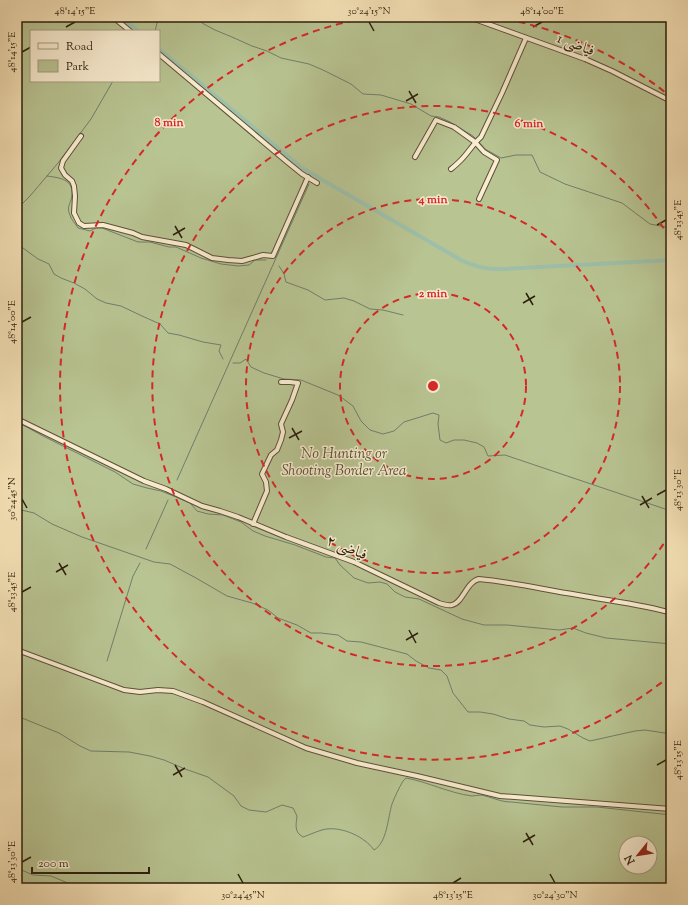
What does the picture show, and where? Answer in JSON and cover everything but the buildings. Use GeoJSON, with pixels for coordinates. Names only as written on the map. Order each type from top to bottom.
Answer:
{"type":"FeatureCollection","features":[{"type":"Feature","properties":{"kind":"street"},"geometry":{"type":"LineString","coordinates":[[113,17],[129,30]]}},
{"type":"Feature","properties":{"kind":"street","name":"فیاضی 1"},"geometry":{"type":"LineString","coordinates":[[469,17],[585,59],[671,101]]}},
{"type":"Feature","properties":{"kind":"street"},"geometry":{"type":"LineString","coordinates":[[451,169],[461,161],[476,141],[481,138],[526,38]]}},
{"type":"Feature","properties":{"kind":"street"},"geometry":{"type":"LineString","coordinates":[[160,55],[286,161],[302,174],[317,183]]}},
{"type":"Feature","properties":{"kind":"street"},"geometry":{"type":"LineString","coordinates":[[415,157],[436,120],[454,127],[476,141],[484,152],[497,160],[479,199]]}},
{"type":"Feature","properties":{"kind":"street"},"geometry":{"type":"LineString","coordinates":[[82,136],[64,161],[61,168],[64,175],[72,181],[74,186],[74,213],[79,223],[84,226],[103,225],[142,237],[182,244],[212,258],[242,261],[263,255],[273,256],[308,177]]}},
{"type":"Feature","properties":{"kind":"street"},"geometry":{"type":"LineString","coordinates":[[253,524],[266,491],[266,482],[262,474],[270,455],[277,450],[282,440],[283,432],[280,424],[298,384],[281,382]]}},
{"type":"Feature","properties":{"kind":"street","name":"فیاضی ۲"},"geometry":{"type":"LineString","coordinates":[[17,419],[144,482],[166,489],[202,506],[220,511],[354,562],[439,603],[452,605],[458,601],[473,582],[479,579],[656,608],[671,613]]}},
{"type":"Feature","properties":{"kind":"street"},"geometry":{"type":"LineString","coordinates":[[17,650],[124,690],[140,692],[158,690],[173,691],[203,702],[306,748],[357,763],[500,796],[671,809]]}},
{"type":"Feature","properties":{"kind":"green space","name":"No Hunting or Shooting Border Area"},"geometry":{"type":"Polygon","coordinates":[[[17,17],[671,17],[671,888],[17,888],[17,17]]]}},
{"type":"Feature","properties":{"kind":"waterway"},"geometry":{"type":"LineString","coordinates":[[121,17],[137,30]]}},
{"type":"Feature","properties":{"kind":"waterway"},"geometry":{"type":"LineString","coordinates":[[155,17],[157,23],[155,30]]}},
{"type":"Feature","properties":{"kind":"waterway"},"geometry":{"type":"LineString","coordinates":[[197,17],[202,23],[215,30],[252,46],[281,58],[309,64],[323,70],[351,84],[363,94],[381,95],[411,104],[431,116],[439,117],[450,122],[476,139]]}},
{"type":"Feature","properties":{"kind":"waterway"},"geometry":{"type":"LineString","coordinates":[[160,50],[302,168],[461,260],[482,268],[492,269],[671,260]]}},
{"type":"Feature","properties":{"kind":"waterway"},"geometry":{"type":"LineString","coordinates":[[17,207],[30,196],[58,163],[91,119],[112,82]]}},
{"type":"Feature","properties":{"kind":"waterway"},"geometry":{"type":"LineString","coordinates":[[478,141],[485,149],[501,158],[516,155],[532,155],[540,172],[565,184],[622,203],[650,224],[671,228]]}},
{"type":"Feature","properties":{"kind":"waterway"},"geometry":{"type":"LineString","coordinates":[[47,176],[63,179],[70,184],[72,193],[69,211],[71,219],[78,228],[90,231],[96,228],[102,228],[138,242],[150,242],[169,247],[176,247],[201,258],[221,264],[238,266],[249,265],[255,260],[266,260]]}},
{"type":"Feature","properties":{"kind":"waterway"},"geometry":{"type":"LineString","coordinates":[[177,480],[309,184]]}},
{"type":"Feature","properties":{"kind":"waterway"},"geometry":{"type":"LineString","coordinates":[[17,247],[23,248],[38,259],[49,264],[54,274],[85,289],[97,299],[106,303],[121,306],[160,324],[168,333],[221,345],[219,351],[223,359]]}},
{"type":"Feature","properties":{"kind":"waterway"},"geometry":{"type":"LineString","coordinates":[[279,266],[284,274],[286,282],[308,290],[325,300],[344,298],[370,309],[383,310],[403,315]]}},
{"type":"Feature","properties":{"kind":"waterway"},"geometry":{"type":"LineString","coordinates":[[233,363],[240,363],[246,359],[251,367],[264,373],[284,379],[301,380],[338,395],[353,406],[361,421],[370,430],[383,434],[394,431],[404,422],[433,413],[439,415],[438,424],[440,440],[446,443],[454,440],[464,440],[477,443],[484,447],[488,456],[505,455],[671,511]]}},
{"type":"Feature","properties":{"kind":"waterway"},"geometry":{"type":"LineString","coordinates":[[17,423],[115,472],[133,484],[161,491],[176,497],[190,503],[197,511],[208,514],[223,515],[241,522],[253,531],[265,536],[295,545],[326,557],[335,558],[354,578],[368,583],[380,582],[387,584],[395,592],[405,597],[419,599],[462,619],[484,625],[507,625],[559,630],[573,628],[606,638],[671,644]]}},
{"type":"Feature","properties":{"kind":"waterway"},"geometry":{"type":"LineString","coordinates":[[146,549],[168,500]]}},
{"type":"Feature","properties":{"kind":"waterway"},"geometry":{"type":"LineString","coordinates":[[17,509],[34,513],[52,524],[82,537],[154,562],[170,564],[227,596],[252,603],[268,610],[278,618],[297,625],[311,633],[338,635],[347,641],[361,642],[407,654],[429,668],[441,670],[447,676],[453,693],[468,712],[493,714],[509,719],[524,721],[530,725],[544,727],[560,726],[590,741],[645,730],[671,734]]}},
{"type":"Feature","properties":{"kind":"waterway"},"geometry":{"type":"LineString","coordinates":[[107,661],[133,576],[140,563]]}},
{"type":"Feature","properties":{"kind":"waterway"},"geometry":{"type":"LineString","coordinates":[[17,716],[59,733],[91,751],[129,752],[150,756],[208,777],[234,796],[241,806],[249,810],[266,812],[282,805],[293,808],[297,816],[297,831],[303,837],[325,829],[347,831],[365,841],[374,850],[382,842],[392,804],[400,786],[406,778],[463,795],[481,795],[507,802],[562,807],[597,807],[671,815]]}},
{"type":"Feature","properties":{"kind":"waterway"},"geometry":{"type":"LineString","coordinates":[[17,868],[33,875],[51,876],[75,886],[86,888]]}}]}
